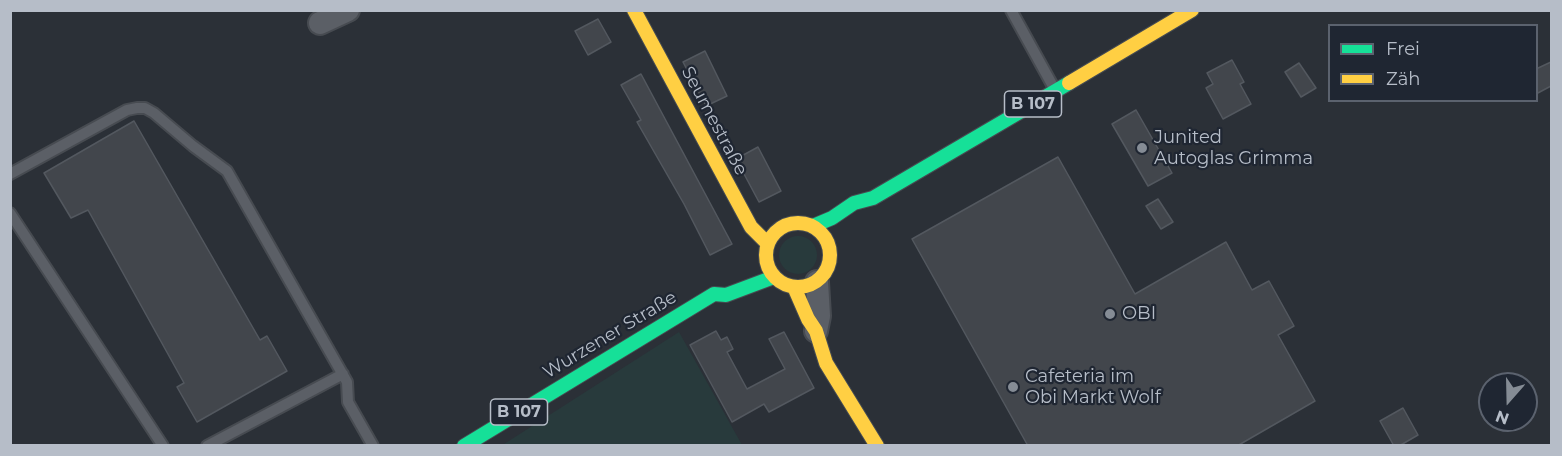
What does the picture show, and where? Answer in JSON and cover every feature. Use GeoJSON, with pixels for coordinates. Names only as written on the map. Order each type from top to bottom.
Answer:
{"type":"FeatureCollection","features":[{"type":"Feature","properties":{"kind":"main road","name":"Seumestraße"},"geometry":{"type":"LineString","coordinates":[[634,10],[764,252]]}},
{"type":"Feature","properties":{"kind":"main road","name":"B 107"},"geometry":{"type":"LineString","coordinates":[[764,252],[775,232],[786,225],[800,223],[813,226],[832,218],[854,203],[873,198],[1192,10]]}},
{"type":"Feature","properties":{"kind":"main road","name":"B 107"},"geometry":{"type":"LineString","coordinates":[[861,214],[873,198]]}},
{"type":"Feature","properties":{"kind":"main road"},"geometry":{"type":"LineString","coordinates":[[764,252],[768,268],[783,284],[799,288],[817,282],[829,267],[834,243],[813,226]]}},
{"type":"Feature","properties":{"kind":"main road","name":"Wurzener Straße"},"geometry":{"type":"LineString","coordinates":[[714,294],[726,295],[774,277]]}},
{"type":"Feature","properties":{"kind":"main road","name":"Wurzener Straße"},"geometry":{"type":"LineString","coordinates":[[464,446],[714,294],[718,285],[728,279]]}},
{"type":"Feature","properties":{"kind":"main road"},"geometry":{"type":"LineString","coordinates":[[794,287],[816,331],[826,363],[877,446]]}},
{"type":"Feature","properties":{"kind":"street"},"geometry":{"type":"LineString","coordinates":[[320,23],[348,10]]}},
{"type":"Feature","properties":{"kind":"street"},"geometry":{"type":"LineString","coordinates":[[816,331],[819,316],[817,282]]}},
{"type":"Feature","properties":{"kind":"lane"},"geometry":{"type":"LineString","coordinates":[[1011,10],[1055,91]]}},
{"type":"Feature","properties":{"kind":"lane"},"geometry":{"type":"LineString","coordinates":[[10,174],[127,110],[145,108],[154,113],[227,171],[343,374],[347,382],[348,402],[373,446]]}},
{"type":"Feature","properties":{"kind":"lane"},"geometry":{"type":"LineString","coordinates":[[10,213],[163,446]]}},
{"type":"Feature","properties":{"kind":"lane"},"geometry":{"type":"LineString","coordinates":[[207,446],[343,374]]}},
{"type":"Feature","properties":{"kind":"shaded area"},"geometry":{"type":"Polygon","coordinates":[[[798,236],[812,241],[817,255],[812,269],[798,274],[784,269],[779,255],[784,241],[798,236]]]}},
{"type":"Feature","properties":{"kind":"shaded area"},"geometry":{"type":"Polygon","coordinates":[[[679,332],[742,445],[501,446],[679,332]]]}},
{"type":"Feature","properties":{"kind":"building"},"geometry":{"type":"Polygon","coordinates":[[[598,19],[611,42],[588,55],[575,31],[598,19]]]}},
{"type":"Feature","properties":{"kind":"building"},"geometry":{"type":"Polygon","coordinates":[[[705,51],[727,96],[706,106],[683,62],[705,51]]]}},
{"type":"Feature","properties":{"kind":"building"},"geometry":{"type":"Polygon","coordinates":[[[1232,60],[1244,82],[1240,84],[1251,104],[1223,119],[1206,88],[1213,84],[1207,73],[1232,60]]]}},
{"type":"Feature","properties":{"kind":"building"},"geometry":{"type":"Polygon","coordinates":[[[1551,62],[1551,86],[1538,93],[1538,68],[1551,62]]]}},
{"type":"Feature","properties":{"kind":"building"},"geometry":{"type":"Polygon","coordinates":[[[1299,63],[1316,88],[1301,97],[1285,72],[1299,63]]]}},
{"type":"Feature","properties":{"kind":"building"},"geometry":{"type":"Polygon","coordinates":[[[641,74],[732,244],[710,255],[637,122],[641,120],[621,85],[641,74]]]}},
{"type":"Feature","properties":{"kind":"building","name":"Junited Autoglas Grimma"},"geometry":{"type":"Polygon","coordinates":[[[1136,110],[1172,173],[1148,186],[1112,124],[1136,110]]]}},
{"type":"Feature","properties":{"kind":"building"},"geometry":{"type":"Polygon","coordinates":[[[134,121],[260,340],[267,336],[287,371],[197,422],[177,387],[184,383],[88,210],[71,218],[44,173],[134,121]]]}},
{"type":"Feature","properties":{"kind":"building"},"geometry":{"type":"Polygon","coordinates":[[[758,147],[781,191],[759,202],[736,159],[758,147]]]}},
{"type":"Feature","properties":{"kind":"building","name":"OBI"},"geometry":{"type":"Polygon","coordinates":[[[1058,157],[1135,294],[1226,242],[1252,290],[1269,281],[1294,326],[1278,335],[1315,401],[1237,446],[1028,446],[912,239],[1058,157]]]}},
{"type":"Feature","properties":{"kind":"building"},"geometry":{"type":"Polygon","coordinates":[[[1158,199],[1173,222],[1161,229],[1146,206],[1158,199]]]}},
{"type":"Feature","properties":{"kind":"building"},"geometry":{"type":"Polygon","coordinates":[[[716,331],[721,340],[727,337],[733,349],[727,352],[747,389],[785,369],[769,339],[784,332],[814,388],[769,412],[764,404],[732,422],[690,345],[716,331]]]}},
{"type":"Feature","properties":{"kind":"building"},"geometry":{"type":"Polygon","coordinates":[[[1403,408],[1418,435],[1399,446],[1394,446],[1380,421],[1403,408]]]}},
{"type":"Feature","properties":{"kind":"traffic: fast"},"geometry":{"type":"LineString","coordinates":[[813,226],[832,218],[854,203],[873,198],[1069,83]]}},
{"type":"Feature","properties":{"kind":"traffic: fast"},"geometry":{"type":"LineString","coordinates":[[464,446],[714,294],[726,295],[774,277]]}},
{"type":"Feature","properties":{"kind":"traffic: slow"},"geometry":{"type":"LineString","coordinates":[[634,10],[751,227],[768,244]]}},
{"type":"Feature","properties":{"kind":"traffic: slow"},"geometry":{"type":"LineString","coordinates":[[1069,83],[1192,10]]}},
{"type":"Feature","properties":{"kind":"traffic: slow"},"geometry":{"type":"LineString","coordinates":[[792,223],[804,223],[821,232],[828,243],[830,255],[828,267],[821,278],[804,287],[792,287],[780,282],[771,273],[766,261],[766,249],[771,237],[780,228],[792,223]]}},
{"type":"Feature","properties":{"kind":"traffic: slow"},"geometry":{"type":"LineString","coordinates":[[794,287],[816,331],[826,363],[877,446]]}},
{"type":"Feature","properties":{"kind":"place","name":"Junited Autoglas Grimma"},"geometry":{"type":"Point","coordinates":[1142,148]}},
{"type":"Feature","properties":{"kind":"place","name":"OBI"},"geometry":{"type":"Point","coordinates":[1110,314]}},
{"type":"Feature","properties":{"kind":"place","name":"Cafeteria im Obi Markt Wolf"},"geometry":{"type":"Point","coordinates":[1013,387]}}]}
